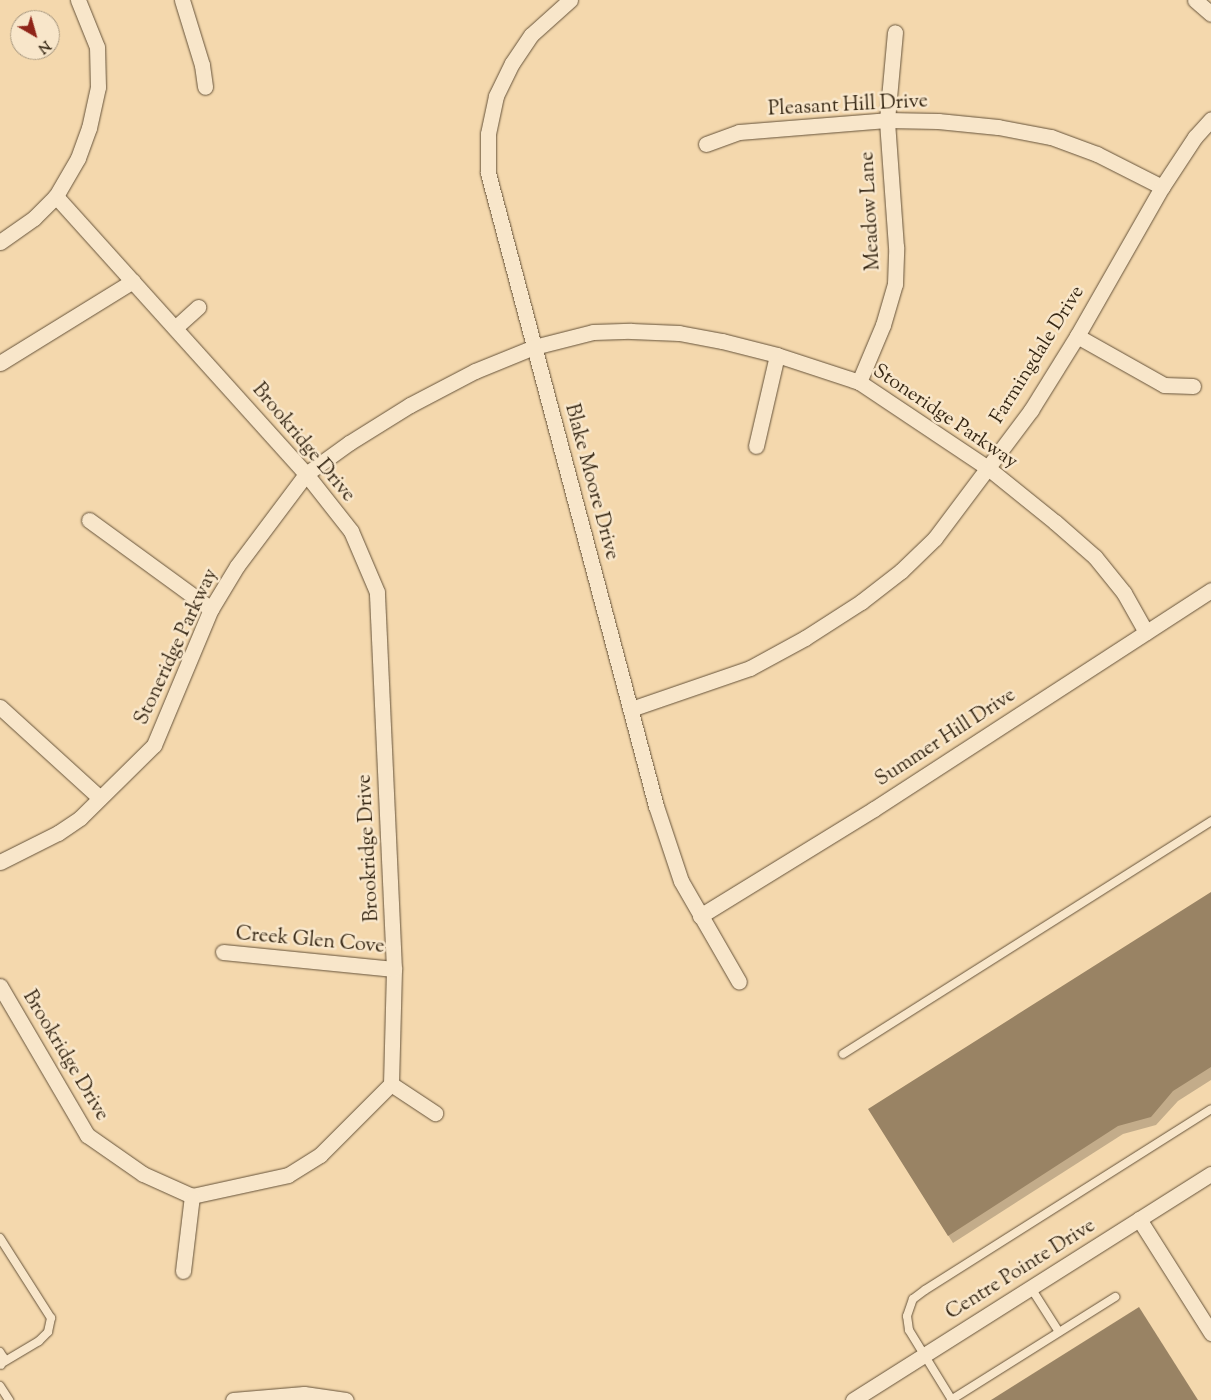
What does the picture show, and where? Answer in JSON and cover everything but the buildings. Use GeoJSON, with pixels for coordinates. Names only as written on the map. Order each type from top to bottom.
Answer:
{"type":"FeatureCollection","features":[{"type":"Feature","properties":{"kind":"street"},"geometry":{"type":"LineString","coordinates":[[0,242],[34,218],[56,196],[78,158],[86,136],[95,107],[98,87],[97,47],[78,0]]}},
{"type":"Feature","properties":{"kind":"street"},"geometry":{"type":"LineString","coordinates":[[182,0],[202,65],[205,87]]}},
{"type":"Feature","properties":{"kind":"street","name":"Blake Moore Drive"},"geometry":{"type":"LineString","coordinates":[[570,0],[531,35],[512,63],[496,96],[488,134],[488,173],[656,806],[681,881],[740,982]]}},
{"type":"Feature","properties":{"kind":"street"},"geometry":{"type":"LineString","coordinates":[[1195,0],[1211,14]]}},
{"type":"Feature","properties":{"kind":"street","name":"Meadow Lane"},"geometry":{"type":"LineString","coordinates":[[859,382],[883,325],[895,284],[896,247],[887,120],[895,32]]}},
{"type":"Feature","properties":{"kind":"street","name":"Farmingdale Drive"},"geometry":{"type":"LineString","coordinates":[[631,709],[750,668],[805,638],[861,602],[901,571],[935,538],[1031,410],[1077,336],[1162,187],[1195,137],[1211,119]]}},
{"type":"Feature","properties":{"kind":"street","name":"Pleasant Hill Drive"},"geometry":{"type":"LineString","coordinates":[[706,144],[739,132],[887,120],[938,121],[998,127],[1051,138],[1097,154],[1162,187]]}},
{"type":"Feature","properties":{"kind":"street","name":"Brookridge Drive"},"geometry":{"type":"LineString","coordinates":[[56,196],[176,327],[306,474],[351,531],[376,592],[394,968],[391,1084]]}},
{"type":"Feature","properties":{"kind":"street"},"geometry":{"type":"LineString","coordinates":[[0,363],[133,281]]}},
{"type":"Feature","properties":{"kind":"street"},"geometry":{"type":"LineString","coordinates":[[176,327],[198,307]]}},
{"type":"Feature","properties":{"kind":"street","name":"Stoneridge Parkway"},"geometry":{"type":"LineString","coordinates":[[0,862],[58,833],[80,818],[154,745],[212,610],[237,566],[306,474],[350,443],[410,405],[475,371],[534,348],[593,332],[679,333],[722,340],[777,355],[859,382],[988,468],[1095,557],[1124,593],[1146,632]]}},
{"type":"Feature","properties":{"kind":"street"},"geometry":{"type":"LineString","coordinates":[[1077,336],[1164,386],[1193,386]]}},
{"type":"Feature","properties":{"kind":"street"},"geometry":{"type":"LineString","coordinates":[[756,446],[777,355]]}},
{"type":"Feature","properties":{"kind":"street"},"geometry":{"type":"LineString","coordinates":[[89,520],[212,610]]}},
{"type":"Feature","properties":{"kind":"street","name":"Summer Hill Drive"},"geometry":{"type":"LineString","coordinates":[[700,916],[874,809],[1211,590]]}},
{"type":"Feature","properties":{"kind":"street"},"geometry":{"type":"LineString","coordinates":[[0,707],[100,798]]}},
{"type":"Feature","properties":{"kind":"street","name":"Creek Glen Cove"},"geometry":{"type":"LineString","coordinates":[[223,952],[394,968]]}},
{"type":"Feature","properties":{"kind":"street","name":"Brookridge Drive"},"geometry":{"type":"LineString","coordinates":[[0,986],[87,1135],[143,1174],[192,1196]]}},
{"type":"Feature","properties":{"kind":"street"},"geometry":{"type":"LineString","coordinates":[[183,1270],[192,1196],[288,1175],[320,1156],[391,1084],[435,1113]]}},
{"type":"Feature","properties":{"kind":"street","name":"Centre Pointe Drive"},"geometry":{"type":"LineString","coordinates":[[853,1400],[1211,1174]]}},
{"type":"Feature","properties":{"kind":"street"},"geometry":{"type":"LineString","coordinates":[[1139,1219],[1211,1333]]}},
{"type":"Feature","properties":{"kind":"street"},"geometry":{"type":"LineString","coordinates":[[233,1400],[304,1394],[346,1400]]}},
{"type":"Feature","properties":{"kind":"lane"},"geometry":{"type":"LineString","coordinates":[[844,1054],[1211,821]]}},
{"type":"Feature","properties":{"kind":"lane"},"geometry":{"type":"LineString","coordinates":[[1115,1297],[952,1400],[911,1335],[907,1321],[909,1306],[919,1294],[1211,1109]]}},
{"type":"Feature","properties":{"kind":"lane"},"geometry":{"type":"LineString","coordinates":[[0,1238],[51,1318],[48,1332],[39,1341],[1,1365]]}},
{"type":"Feature","properties":{"kind":"lane"},"geometry":{"type":"LineString","coordinates":[[1031,1288],[1059,1332]]}},
{"type":"Feature","properties":{"kind":"lane"},"geometry":{"type":"LineString","coordinates":[[0,1352],[3,1357],[1,1365]]}},
{"type":"Feature","properties":{"kind":"lane"},"geometry":{"type":"LineString","coordinates":[[0,1386],[9,1400]]}}]}
